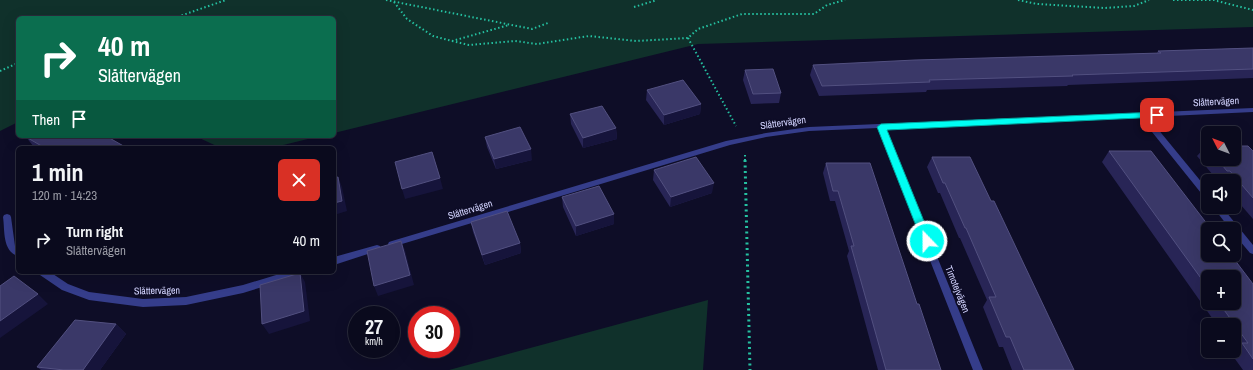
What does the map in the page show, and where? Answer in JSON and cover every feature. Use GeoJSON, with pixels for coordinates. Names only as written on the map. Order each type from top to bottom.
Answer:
{"type":"FeatureCollection","features":[{"type":"Feature","properties":{"kind":"street","name":"Slåttervägen"},"geometry":{"type":"LineString","coordinates":[[336,260],[640,169],[729,143],[745,140],[809,130],[1253,110]]}},
{"type":"Feature","properties":{"kind":"street"},"geometry":{"type":"LineString","coordinates":[[1143,116],[1201,187]]}},
{"type":"Feature","properties":{"kind":"street","name":"Timotejvägen"},"geometry":{"type":"LineString","coordinates":[[881,127],[978,370]]}},
{"type":"Feature","properties":{"kind":"street"},"geometry":{"type":"LineString","coordinates":[[1223,214],[1253,251]]}},
{"type":"Feature","properties":{"kind":"street"},"geometry":{"type":"LineString","coordinates":[[7,216],[11,248],[16,252]]}},
{"type":"Feature","properties":{"kind":"street","name":"Slåttervägen"},"geometry":{"type":"LineString","coordinates":[[46,274],[65,287],[89,296],[143,303],[186,301],[243,289],[292,274]]}},
{"type":"Feature","properties":{"kind":"path"},"geometry":{"type":"LineString","coordinates":[[180,16],[225,0]]}},
{"type":"Feature","properties":{"kind":"path"},"geometry":{"type":"LineString","coordinates":[[386,0],[532,29],[548,23]]}},
{"type":"Feature","properties":{"kind":"path"},"geometry":{"type":"LineString","coordinates":[[634,8],[657,0]]}},
{"type":"Feature","properties":{"kind":"path"},"geometry":{"type":"LineString","coordinates":[[394,1],[407,19],[433,36],[469,45],[516,41],[536,44],[589,36],[636,41],[688,38],[698,29],[742,14],[814,14],[827,5],[845,0]]}},
{"type":"Feature","properties":{"kind":"path"},"geometry":{"type":"LineString","coordinates":[[1018,0],[1037,4],[1105,8],[1134,6],[1149,0]]}},
{"type":"Feature","properties":{"kind":"path"},"geometry":{"type":"LineString","coordinates":[[1173,0],[1218,1],[1253,10]]}},
{"type":"Feature","properties":{"kind":"path"},"geometry":{"type":"LineString","coordinates":[[452,41],[510,24]]}},
{"type":"Feature","properties":{"kind":"path"},"geometry":{"type":"LineString","coordinates":[[688,38],[745,140],[750,370]]}},
{"type":"Feature","properties":{"kind":"path"},"geometry":{"type":"LineString","coordinates":[[0,71],[16,64]]}},
{"type":"Feature","properties":{"kind":"green space"},"geometry":{"type":"Polygon","coordinates":[[[0,0],[1253,0],[1253,27],[698,44],[336,133],[336,16],[16,16],[16,123],[0,131],[0,0]]]}},
{"type":"Feature","properties":{"kind":"green space"},"geometry":{"type":"Polygon","coordinates":[[[199,138],[312,138],[279,146],[217,146],[199,138]]]}},
{"type":"Feature","properties":{"kind":"green space"},"geometry":{"type":"Polygon","coordinates":[[[708,300],[703,370],[449,370],[708,300]]]}},
{"type":"Feature","properties":{"kind":"building"},"geometry":{"type":"Polygon","coordinates":[[[1253,48],[1253,69],[929,80],[930,82],[822,86],[813,65],[915,60],[1161,53],[1158,51],[1253,48]]]}},
{"type":"Feature","properties":{"kind":"building"},"geometry":{"type":"Polygon","coordinates":[[[773,69],[781,93],[753,94],[745,70],[773,69]]]}},
{"type":"Feature","properties":{"kind":"building"},"geometry":{"type":"Polygon","coordinates":[[[683,80],[701,104],[664,115],[647,90],[683,80]]]}},
{"type":"Feature","properties":{"kind":"building"},"geometry":{"type":"Polygon","coordinates":[[[602,106],[616,128],[583,138],[570,114],[602,106]]]}},
{"type":"Feature","properties":{"kind":"building"},"geometry":{"type":"Polygon","coordinates":[[[520,127],[531,149],[494,159],[485,137],[520,127]]]}},
{"type":"Feature","properties":{"kind":"building"},"geometry":{"type":"Polygon","coordinates":[[[28,138],[110,138],[124,146],[42,146],[28,138]]]}},
{"type":"Feature","properties":{"kind":"building"},"geometry":{"type":"Polygon","coordinates":[[[1241,146],[1248,146],[1253,151],[1253,198],[1241,184],[1241,174],[1233,174],[1230,171],[1227,171],[1223,166],[1241,166],[1241,146]]]}},
{"type":"Feature","properties":{"kind":"building"},"geometry":{"type":"Polygon","coordinates":[[[1109,151],[1151,151],[1206,222],[1201,222],[1201,262],[1236,262],[1253,284],[1253,359],[1242,343],[1248,343],[1241,333],[1241,318],[1230,318],[1224,310],[1241,310],[1241,270],[1201,270],[1201,278],[1109,151]]]}},
{"type":"Feature","properties":{"kind":"building"},"geometry":{"type":"Polygon","coordinates":[[[432,152],[440,178],[402,189],[395,162],[432,152]]]}},
{"type":"Feature","properties":{"kind":"building"},"geometry":{"type":"Polygon","coordinates":[[[696,157],[714,183],[671,197],[654,170],[696,157]]]}},
{"type":"Feature","properties":{"kind":"building"},"geometry":{"type":"Polygon","coordinates":[[[932,157],[970,157],[991,201],[994,201],[1074,370],[1024,370],[1010,337],[1006,337],[989,297],[996,297],[966,228],[945,183],[943,183],[932,157]]]}},
{"type":"Feature","properties":{"kind":"building"},"geometry":{"type":"Polygon","coordinates":[[[826,163],[870,163],[917,304],[919,304],[941,370],[886,370],[851,246],[854,246],[838,191],[833,191],[826,163]]]}},
{"type":"Feature","properties":{"kind":"building"},"geometry":{"type":"Polygon","coordinates":[[[338,177],[342,201],[336,202],[336,178],[338,177]]]}},
{"type":"Feature","properties":{"kind":"building"},"geometry":{"type":"Polygon","coordinates":[[[599,186],[614,214],[576,226],[562,197],[599,186]]]}},
{"type":"Feature","properties":{"kind":"building"},"geometry":{"type":"Polygon","coordinates":[[[507,211],[520,243],[482,255],[471,222],[507,211]]]}},
{"type":"Feature","properties":{"kind":"building"},"geometry":{"type":"Polygon","coordinates":[[[401,241],[410,275],[374,286],[367,251],[401,241]]]}},
{"type":"Feature","properties":{"kind":"building"},"geometry":{"type":"Polygon","coordinates":[[[300,274],[304,311],[262,324],[260,285],[300,274]]]}},
{"type":"Feature","properties":{"kind":"building"},"geometry":{"type":"Polygon","coordinates":[[[14,276],[38,294],[0,321],[0,286],[14,276]]]}},
{"type":"Feature","properties":{"kind":"building"},"geometry":{"type":"Polygon","coordinates":[[[75,320],[116,324],[83,370],[64,370],[37,367],[75,320]]]}},
{"type":"Feature","properties":{"kind":"route"},"geometry":{"type":"LineString","coordinates":[[927,241],[881,127],[1157,115]]}}]}
